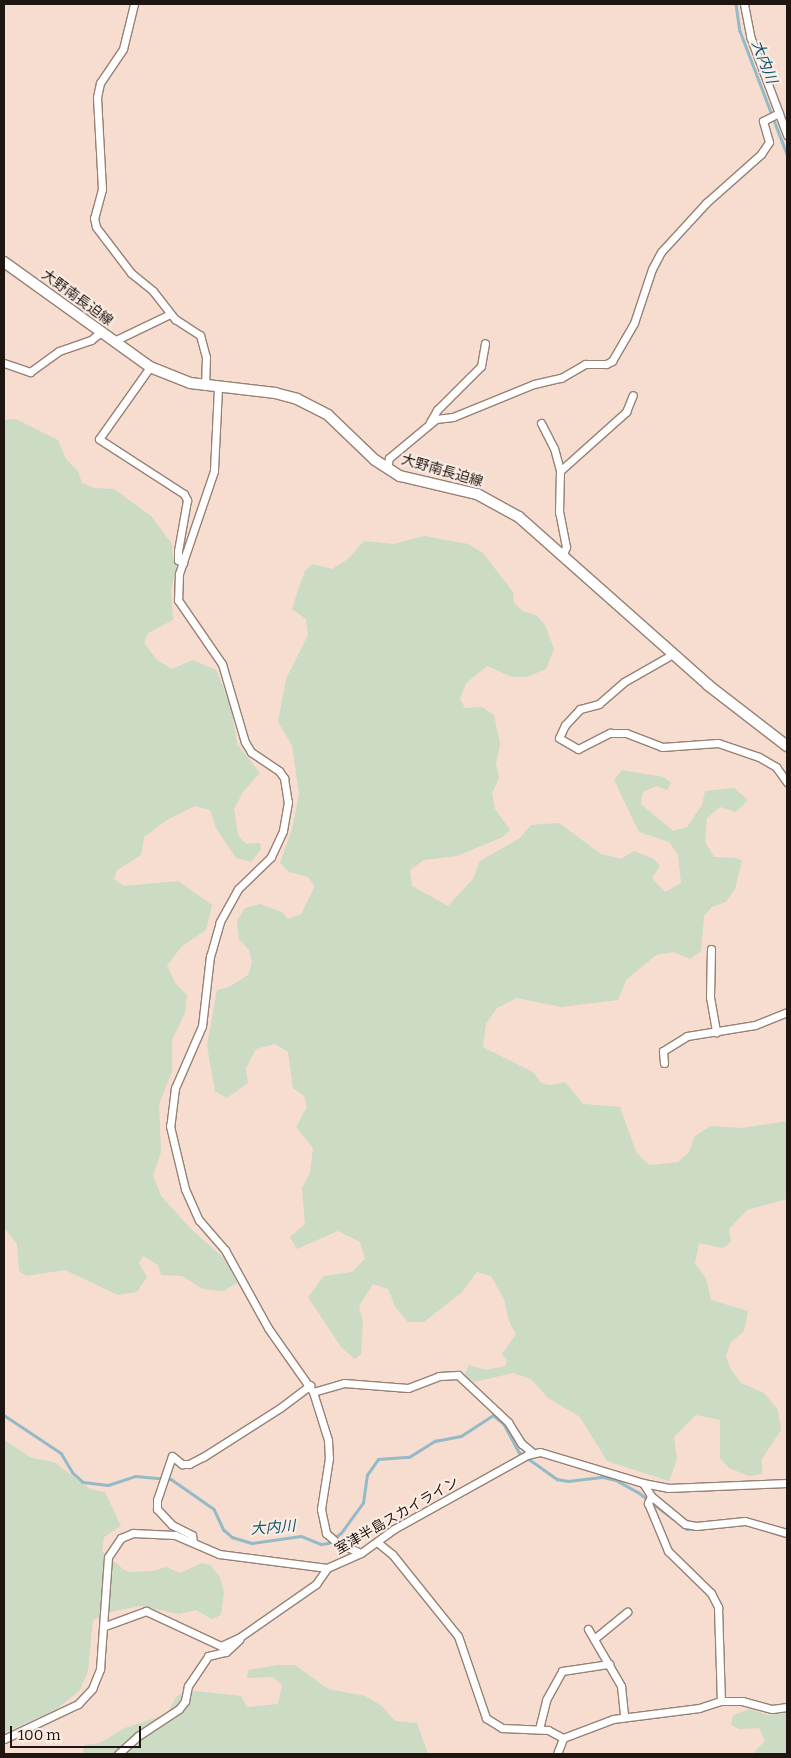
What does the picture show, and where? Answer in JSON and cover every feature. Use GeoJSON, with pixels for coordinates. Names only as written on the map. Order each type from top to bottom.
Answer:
{"type":"FeatureCollection","features":[{"type":"Feature","properties":{"kind":"main road","name":"大野南長迫線"},"geometry":{"type":"LineString","coordinates":[[4,262],[150,367],[173,378],[205,386],[275,393],[314,407],[344,427],[387,468],[400,476],[477,494],[519,517],[563,554],[673,654],[787,746]]}},
{"type":"Feature","properties":{"kind":"street"},"geometry":{"type":"LineString","coordinates":[[134,4],[122,49],[100,83],[97,97],[102,189],[94,218],[96,227],[120,259],[157,294],[170,314],[200,335],[206,356],[205,386]]}},
{"type":"Feature","properties":{"kind":"street"},"geometry":{"type":"LineString","coordinates":[[744,4],[750,36],[787,135]]}},
{"type":"Feature","properties":{"kind":"street"},"geometry":{"type":"LineString","coordinates":[[430,423],[464,414],[534,384],[561,378],[585,364],[606,364],[612,361],[634,323],[652,268],[661,252],[706,203],[761,154],[769,142],[763,121],[778,113]]}},
{"type":"Feature","properties":{"kind":"street"},"geometry":{"type":"LineString","coordinates":[[114,341],[170,314]]}},
{"type":"Feature","properties":{"kind":"street"},"geometry":{"type":"LineString","coordinates":[[4,363],[30,372],[59,351],[91,340],[101,332]]}},
{"type":"Feature","properties":{"kind":"street"},"geometry":{"type":"LineString","coordinates":[[387,468],[389,458],[430,423],[437,410],[481,366],[485,343]]}},
{"type":"Feature","properties":{"kind":"street"},"geometry":{"type":"LineString","coordinates":[[150,367],[99,439],[184,494],[187,500],[178,551],[178,560],[183,562]]}},
{"type":"Feature","properties":{"kind":"street"},"geometry":{"type":"LineString","coordinates":[[218,388],[214,471],[183,562],[177,590],[178,600],[222,664],[245,742],[251,752],[278,770],[284,778],[288,802],[283,831],[271,857],[238,889],[220,922],[210,956],[202,1026],[175,1088],[170,1126],[185,1189],[198,1220],[225,1250],[268,1328],[312,1389],[328,1440],[329,1458],[321,1520],[326,1533],[336,1542],[361,1553]]}},
{"type":"Feature","properties":{"kind":"street"},"geometry":{"type":"LineString","coordinates":[[560,471],[626,412],[633,395]]}},
{"type":"Feature","properties":{"kind":"street"},"geometry":{"type":"LineString","coordinates":[[542,423],[554,448],[560,471],[558,512],[566,547],[563,554]]}},
{"type":"Feature","properties":{"kind":"street"},"geometry":{"type":"LineString","coordinates":[[673,654],[624,682],[599,704],[580,709],[565,725],[559,738],[578,749],[610,733],[626,733],[662,747],[718,743],[759,757],[776,767],[787,782]]}},
{"type":"Feature","properties":{"kind":"street"},"geometry":{"type":"LineString","coordinates":[[711,949],[710,997],[716,1032]]}},
{"type":"Feature","properties":{"kind":"street"},"geometry":{"type":"LineString","coordinates":[[664,1063],[663,1051],[687,1036],[755,1025],[787,1012]]}},
{"type":"Feature","properties":{"kind":"street"},"geometry":{"type":"LineString","coordinates":[[193,1542],[192,1535],[172,1525],[157,1509],[157,1500],[172,1456],[182,1464],[189,1464],[312,1389],[344,1383],[408,1388],[439,1376],[458,1375],[508,1422],[522,1444],[532,1453],[553,1454],[643,1483],[691,1488],[787,1483]]}},
{"type":"Feature","properties":{"kind":"street","name":"室津半島スカイライン"},"geometry":{"type":"LineString","coordinates":[[4,1739],[78,1704],[92,1689],[100,1669],[105,1626],[108,1557],[121,1538],[160,1532],[193,1542],[219,1554],[327,1568],[361,1553],[532,1453]]}},
{"type":"Feature","properties":{"kind":"street"},"geometry":{"type":"LineString","coordinates":[[643,1483],[668,1551],[711,1593],[718,1607],[721,1701]]}},
{"type":"Feature","properties":{"kind":"street"},"geometry":{"type":"LineString","coordinates":[[649,1499],[685,1524],[696,1526],[745,1521],[787,1532]]}},
{"type":"Feature","properties":{"kind":"street"},"geometry":{"type":"LineString","coordinates":[[377,1542],[392,1554],[458,1636],[486,1718],[502,1728],[539,1729],[556,1732],[563,1738]]}},
{"type":"Feature","properties":{"kind":"street"},"geometry":{"type":"LineString","coordinates":[[118,1754],[138,1736],[179,1709],[185,1701],[188,1686],[208,1656],[226,1652],[240,1637],[316,1584],[327,1568]]}},
{"type":"Feature","properties":{"kind":"street"},"geometry":{"type":"LineString","coordinates":[[105,1626],[146,1611],[218,1645],[240,1637]]}},
{"type":"Feature","properties":{"kind":"street"},"geometry":{"type":"LineString","coordinates":[[594,1639],[627,1612]]}},
{"type":"Feature","properties":{"kind":"street"},"geometry":{"type":"LineString","coordinates":[[588,1628],[621,1686],[624,1717]]}},
{"type":"Feature","properties":{"kind":"street"},"geometry":{"type":"LineString","coordinates":[[539,1729],[546,1700],[562,1672],[609,1664]]}},
{"type":"Feature","properties":{"kind":"street"},"geometry":{"type":"LineString","coordinates":[[563,1738],[624,1717],[699,1708],[721,1701],[742,1701],[772,1709],[787,1707]]}},
{"type":"Feature","properties":{"kind":"street"},"geometry":{"type":"LineString","coordinates":[[557,1754],[563,1738]]}},
{"type":"Feature","properties":{"kind":"green space"},"geometry":{"type":"Polygon","coordinates":[[[16,419],[58,440],[66,459],[78,471],[82,483],[94,488],[114,489],[151,516],[172,544],[173,558],[177,566],[171,589],[173,620],[148,633],[144,643],[157,660],[172,669],[193,660],[216,670],[231,705],[237,744],[260,773],[243,792],[234,809],[238,835],[246,844],[260,843],[261,850],[251,862],[236,858],[216,828],[210,810],[195,806],[167,820],[144,837],[141,855],[117,870],[114,879],[123,886],[178,881],[212,905],[206,930],[181,947],[167,966],[176,984],[187,995],[185,1013],[172,1040],[172,1072],[159,1104],[161,1152],[153,1176],[161,1196],[192,1230],[225,1259],[237,1283],[224,1291],[203,1289],[182,1276],[161,1275],[158,1265],[143,1256],[139,1263],[147,1277],[137,1292],[118,1295],[65,1270],[26,1276],[19,1271],[17,1244],[4,1228],[4,420],[16,419]]]}},
{"type":"Feature","properties":{"kind":"green space"},"geometry":{"type":"Polygon","coordinates":[[[424,536],[468,544],[483,553],[513,592],[514,603],[523,611],[536,615],[545,625],[554,649],[546,669],[527,677],[512,677],[487,666],[466,683],[460,699],[465,708],[482,707],[494,715],[500,744],[496,763],[499,778],[492,793],[495,809],[510,830],[503,837],[457,856],[424,860],[410,870],[412,886],[448,906],[473,879],[480,861],[520,838],[531,825],[559,823],[601,854],[621,859],[634,851],[654,859],[660,866],[652,878],[665,892],[681,883],[678,855],[669,842],[639,832],[614,780],[622,770],[664,777],[671,783],[667,790],[656,786],[643,792],[641,804],[673,831],[687,827],[702,805],[705,791],[734,788],[748,800],[736,812],[720,807],[707,818],[705,842],[714,857],[736,858],[742,861],[735,889],[726,902],[712,907],[704,916],[701,951],[690,959],[674,952],[656,955],[626,980],[618,1000],[561,1007],[517,998],[497,1008],[486,1024],[483,1047],[533,1072],[541,1083],[550,1085],[565,1082],[583,1104],[620,1107],[636,1152],[649,1165],[678,1162],[689,1152],[695,1136],[710,1126],[742,1128],[787,1121],[787,1199],[747,1210],[729,1229],[731,1242],[723,1248],[699,1243],[695,1264],[706,1278],[711,1300],[748,1311],[744,1331],[731,1342],[726,1355],[730,1368],[741,1383],[764,1393],[778,1410],[781,1430],[762,1459],[762,1474],[749,1476],[729,1468],[720,1458],[720,1420],[696,1415],[674,1437],[677,1459],[669,1481],[607,1461],[580,1417],[548,1398],[531,1379],[513,1373],[474,1382],[464,1376],[469,1365],[486,1370],[505,1366],[507,1360],[502,1354],[516,1334],[509,1321],[504,1299],[491,1276],[477,1272],[461,1293],[424,1322],[408,1322],[396,1308],[388,1289],[373,1284],[359,1306],[363,1323],[361,1354],[355,1359],[341,1347],[308,1297],[324,1276],[352,1272],[365,1259],[360,1242],[338,1231],[297,1249],[290,1237],[305,1224],[302,1188],[310,1173],[313,1148],[296,1127],[307,1107],[304,1096],[293,1088],[288,1052],[275,1044],[256,1049],[246,1068],[248,1083],[227,1098],[215,1091],[207,1046],[217,990],[229,987],[248,975],[252,963],[249,950],[239,939],[237,921],[245,908],[260,904],[282,912],[288,919],[301,914],[315,886],[308,877],[289,872],[280,863],[292,829],[299,794],[292,745],[278,722],[286,679],[308,635],[306,619],[292,609],[305,571],[313,564],[332,569],[348,559],[364,541],[394,544],[424,536]]]}},
{"type":"Feature","properties":{"kind":"green space"},"geometry":{"type":"Polygon","coordinates":[[[4,1440],[32,1458],[54,1462],[90,1489],[105,1492],[121,1526],[104,1537],[102,1551],[124,1570],[130,1572],[153,1571],[166,1567],[180,1573],[202,1563],[210,1565],[220,1577],[224,1592],[221,1615],[212,1619],[196,1610],[179,1614],[141,1606],[114,1611],[93,1620],[88,1671],[80,1690],[57,1709],[4,1733],[4,1440]]]}},
{"type":"Feature","properties":{"kind":"green space"},"geometry":{"type":"Polygon","coordinates":[[[278,1665],[295,1665],[328,1689],[365,1696],[382,1706],[395,1721],[417,1723],[428,1754],[83,1754],[84,1745],[100,1743],[125,1728],[167,1714],[176,1697],[187,1690],[241,1696],[247,1707],[278,1704],[282,1685],[273,1677],[247,1678],[248,1670],[278,1665]]]}},
{"type":"Feature","properties":{"kind":"green space"},"geometry":{"type":"Polygon","coordinates":[[[750,1709],[768,1715],[787,1713],[787,1754],[752,1754],[765,1741],[759,1728],[739,1729],[731,1725],[733,1715],[750,1709]]]}},
{"type":"Feature","properties":{"kind":"waterway","name":"大内川"},"geometry":{"type":"LineString","coordinates":[[736,4],[740,31],[787,154]]}},
{"type":"Feature","properties":{"kind":"waterway","name":"大内川"},"geometry":{"type":"LineString","coordinates":[[4,1415],[61,1453],[73,1473],[83,1482],[108,1485],[135,1476],[171,1479],[214,1509],[224,1530],[232,1537],[252,1543],[301,1536],[321,1544],[328,1543],[341,1533],[363,1503],[367,1475],[378,1459],[409,1457],[435,1441],[461,1436],[493,1415],[504,1424],[519,1452],[557,1479],[568,1481],[603,1477],[616,1480],[638,1492],[687,1529],[716,1527]]}},
{"type":"Feature","properties":{"kind":"waterway","name":"大内川"},"geometry":{"type":"LineString","coordinates":[[772,1532],[787,1537]]}}]}
